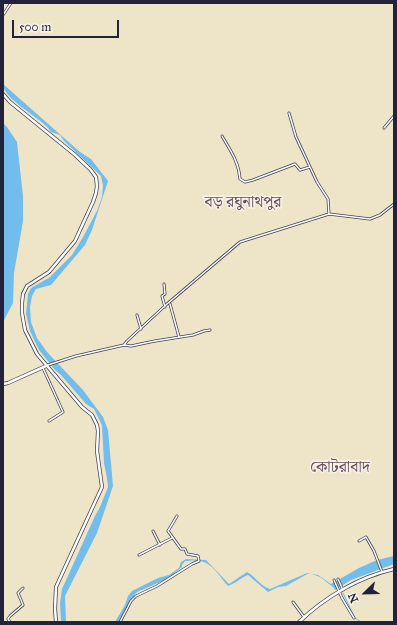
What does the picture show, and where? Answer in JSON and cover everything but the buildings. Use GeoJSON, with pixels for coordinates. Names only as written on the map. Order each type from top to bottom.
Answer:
{"type":"FeatureCollection","features":[{"type":"Feature","properties":{"kind":"main road"},"geometry":{"type":"LineString","coordinates":[[3,94],[19,110],[74,154],[96,177],[96,193],[82,228],[75,241],[49,272],[30,283],[25,289],[22,303],[25,330],[37,354],[45,367],[82,407],[92,415],[96,422],[98,431],[97,451],[102,487],[56,587],[56,622]]}},
{"type":"Feature","properties":{"kind":"main road"},"geometry":{"type":"LineString","coordinates":[[3,384],[45,367]]}},
{"type":"Feature","properties":{"kind":"main road"},"geometry":{"type":"LineString","coordinates":[[299,622],[350,585],[382,572],[394,569]]}},
{"type":"Feature","properties":{"kind":"street"},"geometry":{"type":"LineString","coordinates":[[3,15],[11,3]]}},
{"type":"Feature","properties":{"kind":"street"},"geometry":{"type":"LineString","coordinates":[[289,113],[296,136],[310,167],[317,182],[328,199],[329,214]]}},
{"type":"Feature","properties":{"kind":"street"},"geometry":{"type":"LineString","coordinates":[[384,128],[394,116]]}},
{"type":"Feature","properties":{"kind":"street"},"geometry":{"type":"LineString","coordinates":[[222,136],[236,159],[240,171],[240,179],[245,182],[273,174],[293,165],[297,165],[300,170],[310,167]]}},
{"type":"Feature","properties":{"kind":"street"},"geometry":{"type":"LineString","coordinates":[[124,345],[165,306],[240,242],[329,214],[370,219],[380,215],[394,204]]}},
{"type":"Feature","properties":{"kind":"street"},"geometry":{"type":"LineString","coordinates":[[164,284],[165,294],[162,296],[165,306]]}},
{"type":"Feature","properties":{"kind":"street"},"geometry":{"type":"LineString","coordinates":[[169,303],[178,337]]}},
{"type":"Feature","properties":{"kind":"street"},"geometry":{"type":"LineString","coordinates":[[137,315],[141,329]]}},
{"type":"Feature","properties":{"kind":"street"},"geometry":{"type":"LineString","coordinates":[[49,421],[62,412],[45,367],[76,356],[124,345],[131,346],[197,334],[210,330]]}},
{"type":"Feature","properties":{"kind":"street"},"geometry":{"type":"LineString","coordinates":[[120,622],[131,601],[136,596],[157,586],[199,561],[198,556],[187,554],[185,549],[181,549],[168,531],[177,516]]}},
{"type":"Feature","properties":{"kind":"street"},"geometry":{"type":"LineString","coordinates":[[153,531],[160,545]]}},
{"type":"Feature","properties":{"kind":"street"},"geometry":{"type":"LineString","coordinates":[[359,541],[366,537],[382,572]]}},
{"type":"Feature","properties":{"kind":"street"},"geometry":{"type":"LineString","coordinates":[[139,555],[172,538]]}},
{"type":"Feature","properties":{"kind":"street"},"geometry":{"type":"LineString","coordinates":[[338,579],[343,590]]}},
{"type":"Feature","properties":{"kind":"street"},"geometry":{"type":"LineString","coordinates":[[334,580],[345,605],[354,618]]}},
{"type":"Feature","properties":{"kind":"street"},"geometry":{"type":"LineString","coordinates":[[10,622],[8,619],[10,616],[23,605],[18,593],[22,588]]}},
{"type":"Feature","properties":{"kind":"street"},"geometry":{"type":"LineString","coordinates":[[293,602],[304,617]]}},
{"type":"Feature","properties":{"kind":"water"},"geometry":{"type":"Polygon","coordinates":[[[3,84],[80,152],[91,159],[108,181],[92,230],[85,245],[51,285],[36,289],[32,296],[30,307],[31,322],[37,338],[47,352],[83,390],[103,417],[108,430],[113,486],[97,533],[65,596],[66,622],[62,622],[61,620],[60,603],[62,589],[108,487],[104,463],[102,425],[94,409],[86,404],[39,350],[30,331],[26,314],[28,294],[31,288],[50,277],[72,255],[83,237],[97,211],[102,197],[103,185],[101,176],[64,141],[60,135],[51,132],[40,121],[16,103],[9,96],[3,84]]]}},
{"type":"Feature","properties":{"kind":"water"},"geometry":{"type":"Polygon","coordinates":[[[3,123],[17,142],[23,196],[23,221],[14,273],[13,303],[3,322],[3,123]]]}},
{"type":"Feature","properties":{"kind":"water"},"geometry":{"type":"Polygon","coordinates":[[[394,556],[394,564],[351,580],[335,590],[320,577],[311,574],[318,575],[331,584],[359,568],[377,560],[394,556]]]}},
{"type":"Feature","properties":{"kind":"water"},"geometry":{"type":"Polygon","coordinates":[[[186,559],[206,560],[229,584],[247,572],[263,586],[270,589],[309,573],[286,586],[278,587],[268,592],[248,575],[228,586],[208,564],[197,561],[185,561],[182,567],[167,579],[137,592],[118,622],[115,622],[132,591],[158,578],[169,575],[179,568],[181,562],[186,559]]]}},
{"type":"Feature","properties":{"kind":"waterway"},"geometry":{"type":"LineString","coordinates":[[343,593],[355,618],[361,622]]}},
{"type":"Feature","properties":{"kind":"district","name":"বড় রঘুনাথপুর"},"geometry":{"type":"Point","coordinates":[243,203]}},
{"type":"Feature","properties":{"kind":"district","name":"কোটরাবাদ"},"geometry":{"type":"Point","coordinates":[340,468]}}]}
